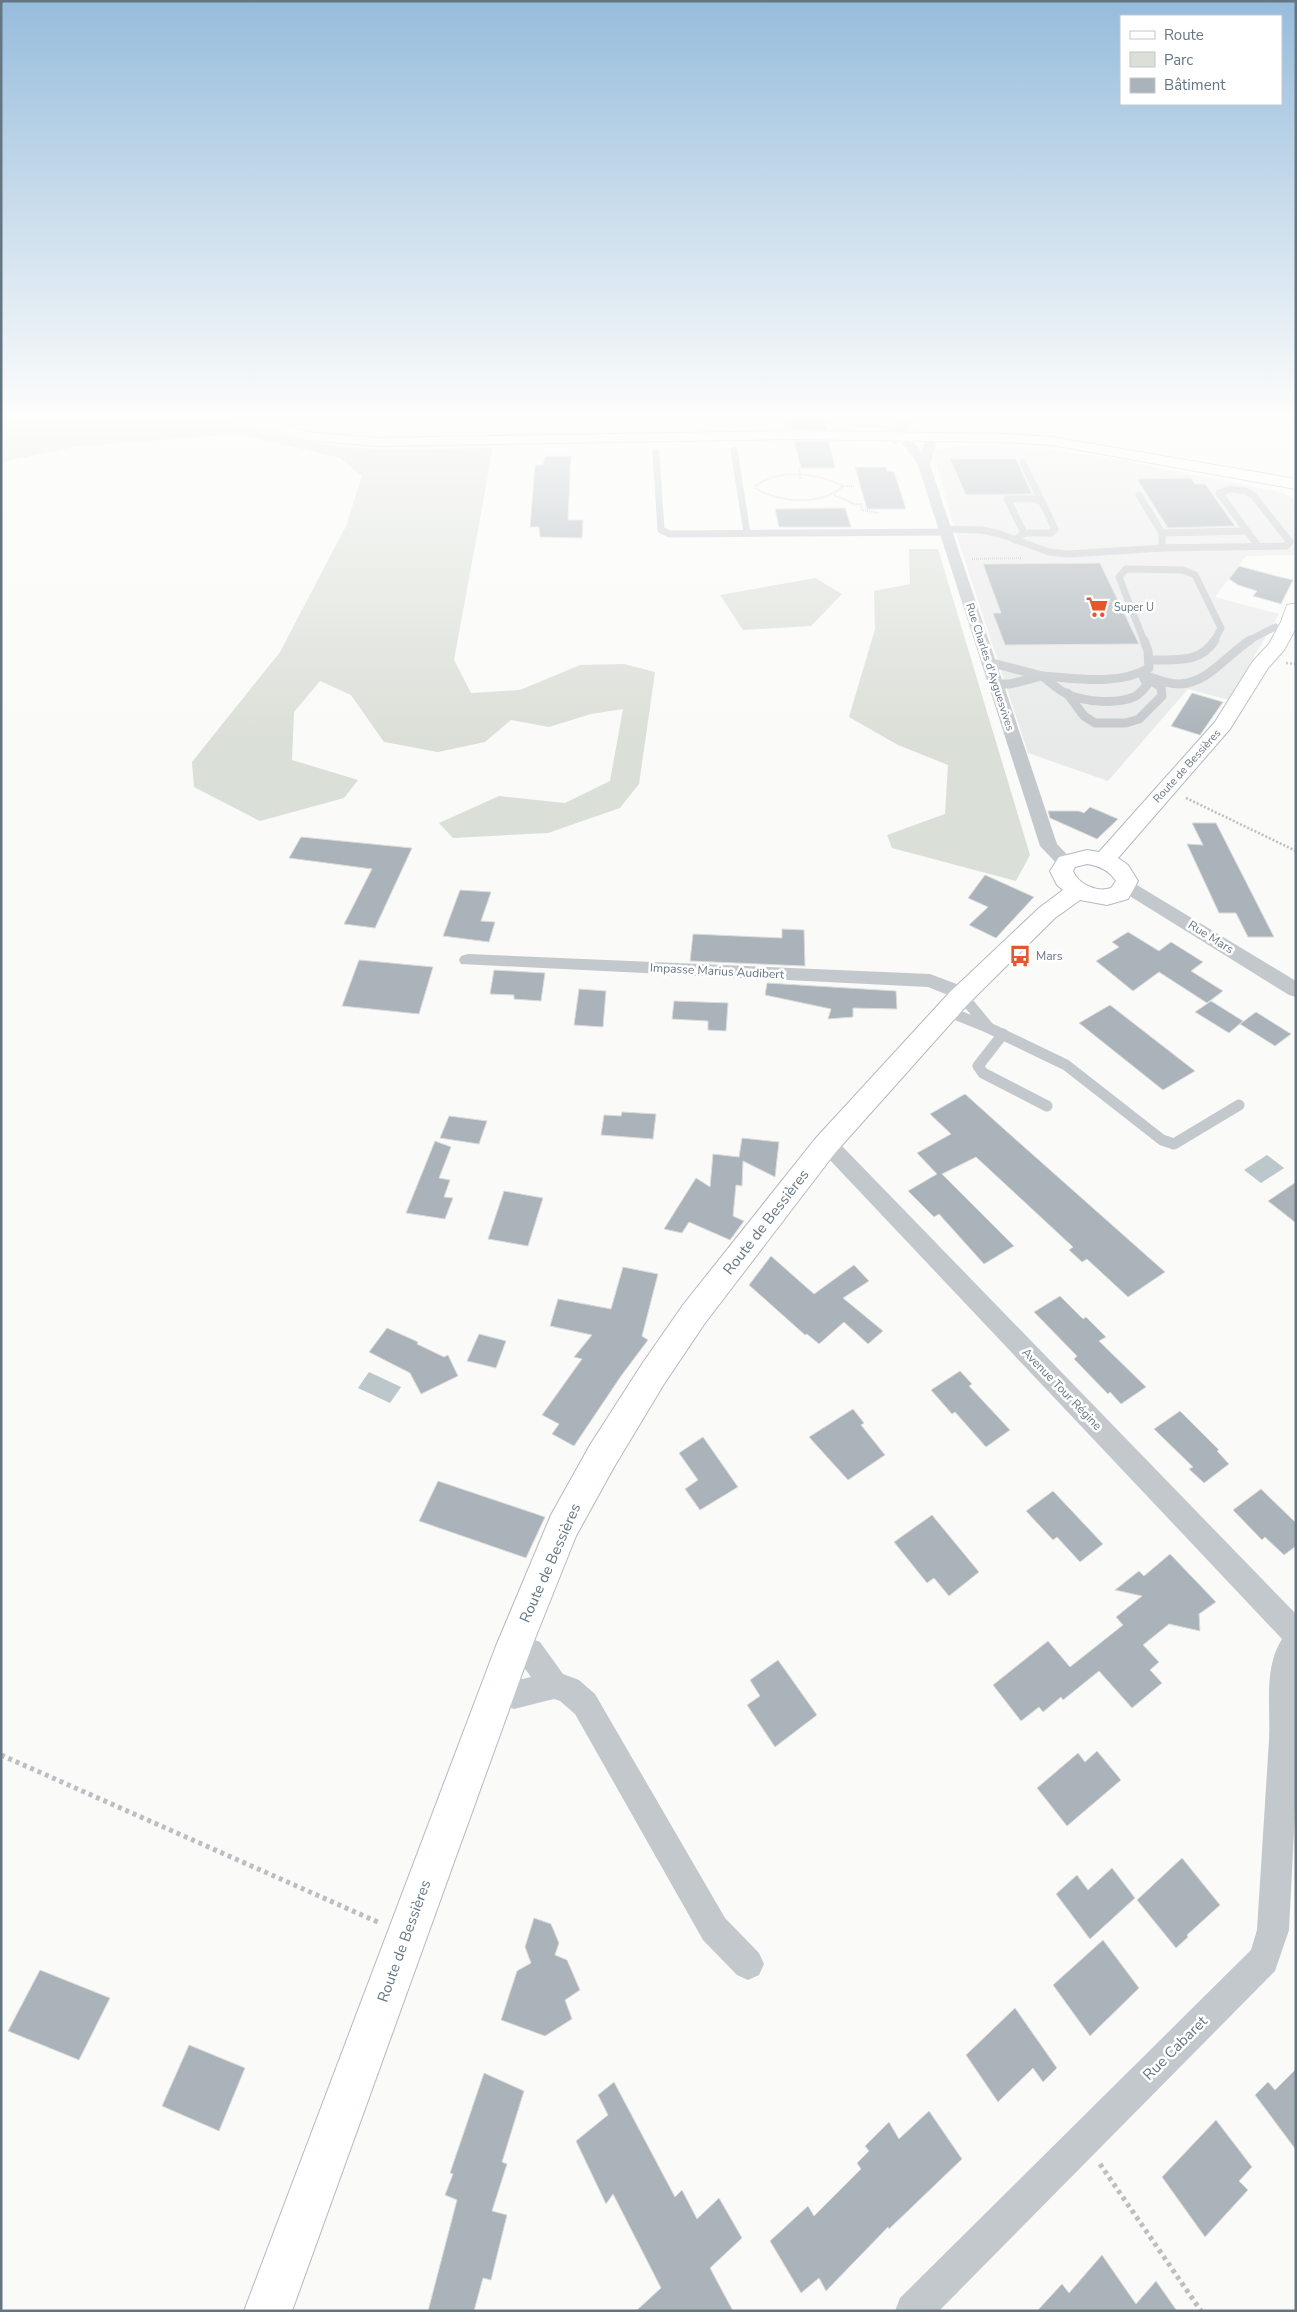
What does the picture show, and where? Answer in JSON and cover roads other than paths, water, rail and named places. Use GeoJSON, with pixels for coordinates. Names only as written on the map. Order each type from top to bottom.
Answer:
{"type":"FeatureCollection","features":[{"type":"Feature","properties":{"kind":"main road","name":"Route de Bessières"},"geometry":{"type":"LineString","coordinates":[[1260,665],[1267,643],[1275,627],[1280,619],[1294,607]]}},
{"type":"Feature","properties":{"kind":"main road","name":"Route de Bessières"},"geometry":{"type":"LineString","coordinates":[[1105,860],[1120,840],[1223,725],[1260,665],[1277,646],[1290,622],[1294,607]]}},
{"type":"Feature","properties":{"kind":"main road"},"geometry":{"type":"LineString","coordinates":[[1087,857],[1105,860],[1122,871],[1127,881],[1122,891],[1113,895],[1098,897],[1071,877],[1076,858],[1087,857]]}},
{"type":"Feature","properties":{"kind":"main road","name":"Route de Bessières"},"geometry":{"type":"LineString","coordinates":[[268,2311],[514,1646],[563,1527],[602,1456],[653,1374],[694,1314],[825,1146],[957,1001],[1047,913],[1071,877]]}},
{"type":"Feature","properties":{"kind":"street","name":"Rue Charles d'Ayguesvives"},"geometry":{"type":"LineString","coordinates":[[944,526],[1049,846],[1071,877]]}},
{"type":"Feature","properties":{"kind":"street","name":"Rue Mars"},"geometry":{"type":"LineString","coordinates":[[1126,886],[1296,990]]}},
{"type":"Feature","properties":{"kind":"street","name":"Impasse Marius Audibert"},"geometry":{"type":"LineString","coordinates":[[468,960],[930,981],[957,1001]]}},
{"type":"Feature","properties":{"kind":"street","name":"Avenue Tour Régine"},"geometry":{"type":"LineString","coordinates":[[825,1146],[835,1152],[1296,1634]]}},
{"type":"Feature","properties":{"kind":"street","name":"Rue Cabaret"},"geometry":{"type":"LineString","coordinates":[[913,2311],[1083,2138],[1264,1960],[1273,1930],[1290,1710],[1282,1682],[1287,1652],[1296,1643]]}},
{"type":"Feature","properties":{"kind":"street"},"geometry":{"type":"LineString","coordinates":[[514,1646],[530,1652],[554,1685]]}},
{"type":"Feature","properties":{"kind":"street"},"geometry":{"type":"LineString","coordinates":[[498,1690],[514,1694],[554,1685],[569,1690],[585,1704],[714,1929],[748,1964]]}},
{"type":"Feature","properties":{"kind":"lane"},"geometry":{"type":"LineString","coordinates":[[661,526],[661,530],[670,534],[982,530],[1049,552],[1069,554],[1162,548],[1286,546],[1290,542],[1277,526]]}},
{"type":"Feature","properties":{"kind":"lane"},"geometry":{"type":"LineString","coordinates":[[746,526],[747,533]]}},
{"type":"Feature","properties":{"kind":"lane"},"geometry":{"type":"LineString","coordinates":[[1020,526],[1024,533]]}},
{"type":"Feature","properties":{"kind":"lane"},"geometry":{"type":"LineString","coordinates":[[1014,540],[1024,533],[1051,533],[1055,530],[1053,526]]}},
{"type":"Feature","properties":{"kind":"lane"},"geometry":{"type":"LineString","coordinates":[[1158,526],[1162,533],[1162,548]]}},
{"type":"Feature","properties":{"kind":"lane"},"geometry":{"type":"LineString","coordinates":[[1243,526],[1258,546]]}},
{"type":"Feature","properties":{"kind":"lane"},"geometry":{"type":"LineString","coordinates":[[1162,533],[1247,531]]}},
{"type":"Feature","properties":{"kind":"lane"},"geometry":{"type":"LineString","coordinates":[[1142,674],[1149,668],[1148,651],[1119,577],[1126,569],[1183,570],[1195,575],[1221,628],[1220,632],[1203,656],[1196,659],[1149,660]]}},
{"type":"Feature","properties":{"kind":"lane"},"geometry":{"type":"LineString","coordinates":[[988,664],[996,664],[1042,676],[1106,677],[1142,674],[1169,684],[1185,684],[1210,674],[1233,652],[1259,634],[1275,627]]}},
{"type":"Feature","properties":{"kind":"lane"},"geometry":{"type":"LineString","coordinates":[[1066,693],[1084,716],[1095,722],[1126,723],[1138,719],[1162,696],[1161,687],[1142,674]]}},
{"type":"Feature","properties":{"kind":"lane"},"geometry":{"type":"LineString","coordinates":[[995,684],[1010,684],[1042,676],[1066,693],[1082,699],[1120,700],[1134,696],[1146,685],[1142,674]]}},
{"type":"Feature","properties":{"kind":"lane"},"geometry":{"type":"LineString","coordinates":[[957,1001],[970,1005],[989,1028]]}},
{"type":"Feature","properties":{"kind":"lane"},"geometry":{"type":"LineString","coordinates":[[957,1001],[989,1028],[1066,1065],[1162,1140],[1174,1144],[1239,1104]]}},
{"type":"Feature","properties":{"kind":"lane"},"geometry":{"type":"LineString","coordinates":[[1003,1034],[978,1066],[983,1072],[1047,1106]]}},
{"type":"Feature","properties":{"kind":"place","name":"Super U"},"geometry":{"type":"Point","coordinates":[1097,607]}},
{"type":"Feature","properties":{"kind":"place","name":"Mars"},"geometry":{"type":"Point","coordinates":[1020,956]}}]}
